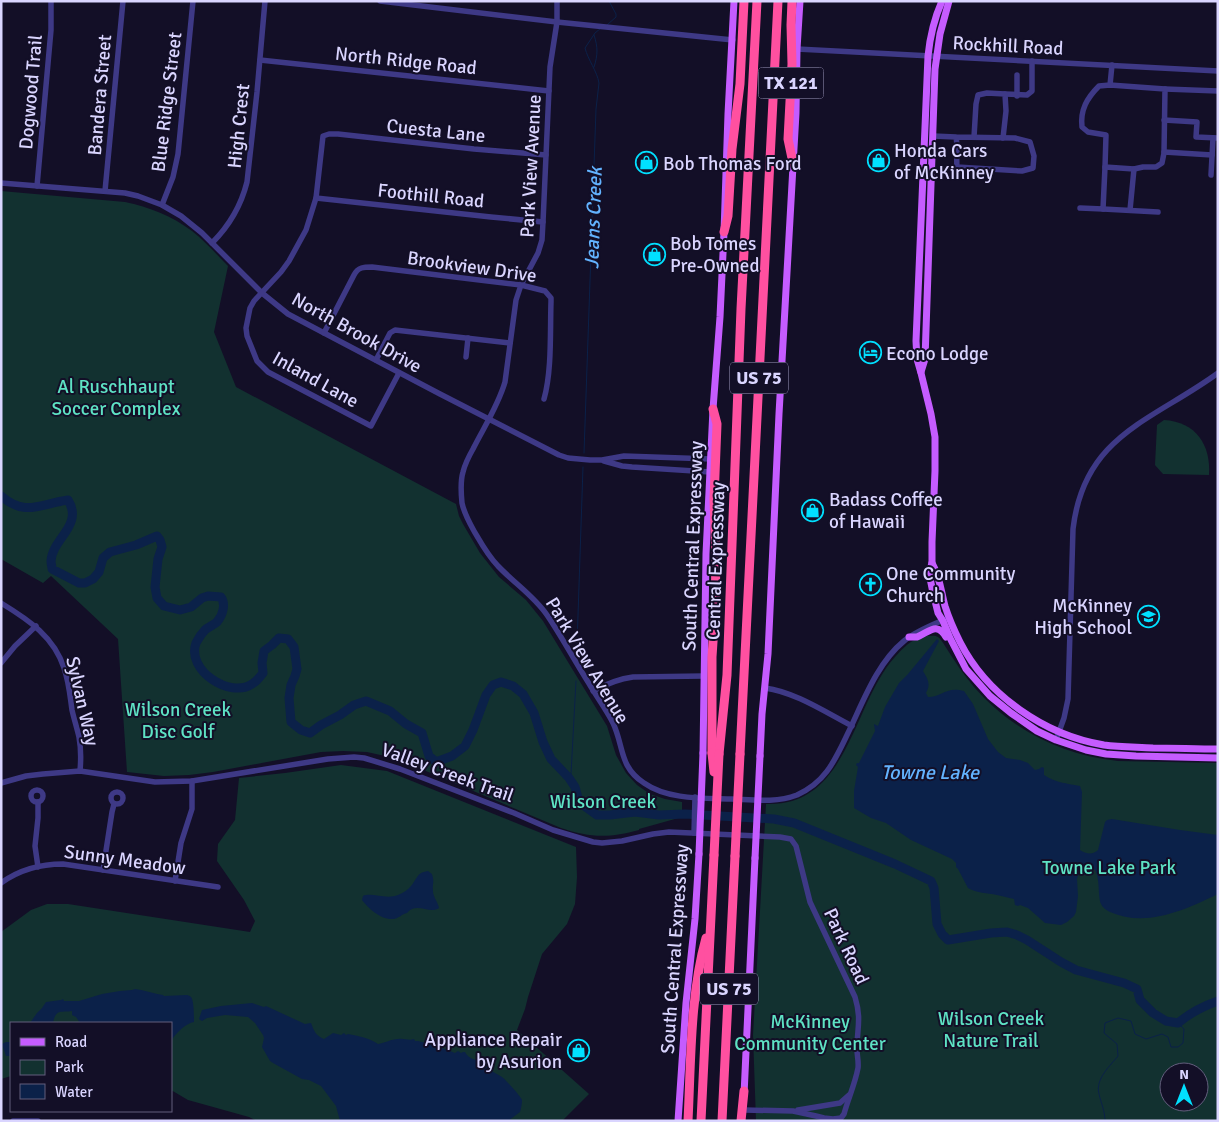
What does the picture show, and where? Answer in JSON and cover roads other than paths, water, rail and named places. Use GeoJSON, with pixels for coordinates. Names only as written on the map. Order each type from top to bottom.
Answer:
{"type":"FeatureCollection","features":[{"type":"Feature","properties":{"kind":"highway"},"geometry":{"type":"LineString","coordinates":[[724,232],[728,216],[732,149],[740,84],[744,1]]}},
{"type":"Feature","properties":{"kind":"highway","name":"Central Expressway"},"geometry":{"type":"LineString","coordinates":[[701,1121],[716,808],[711,753],[727,675],[741,299],[757,1]]}},
{"type":"Feature","properties":{"kind":"highway","name":"Central Expressway"},"geometry":{"type":"LineString","coordinates":[[722,1121],[778,1]]}},
{"type":"Feature","properties":{"kind":"highway","name":"TX 121"},"geometry":{"type":"LineString","coordinates":[[792,1],[792,64],[788,139],[793,163]]}},
{"type":"Feature","properties":{"kind":"highway"},"geometry":{"type":"LineString","coordinates":[[711,753],[716,556],[714,499],[717,424],[713,409]]}},
{"type":"Feature","properties":{"kind":"highway"},"geometry":{"type":"LineString","coordinates":[[688,1121],[693,1017],[703,948],[711,921]]}},
{"type":"Feature","properties":{"kind":"highway"},"geometry":{"type":"LineString","coordinates":[[743,1121],[744,1091]]}},
{"type":"Feature","properties":{"kind":"main road","name":"South Central Expressway"},"geometry":{"type":"LineString","coordinates":[[678,1121],[699,854],[711,753],[704,676],[706,554],[724,232],[726,151],[734,1]]}},
{"type":"Feature","properties":{"kind":"main road"},"geometry":{"type":"LineString","coordinates":[[793,163],[800,1]]}},
{"type":"Feature","properties":{"kind":"main road"},"geometry":{"type":"LineString","coordinates":[[942,1],[931,33],[928,56],[916,341],[917,359],[935,437],[932,563],[929,573],[938,613],[946,619],[976,667],[993,686],[1028,715],[1059,732],[1105,745],[1218,749]]}},
{"type":"Feature","properties":{"kind":"main road"},"geometry":{"type":"LineString","coordinates":[[921,373],[925,359],[936,56],[949,1]]}},
{"type":"Feature","properties":{"kind":"main road","name":"TX 121"},"geometry":{"type":"LineString","coordinates":[[743,1121],[762,714],[765,688],[793,163]]}},
{"type":"Feature","properties":{"kind":"main road"},"geometry":{"type":"LineString","coordinates":[[946,619],[956,650],[966,668],[990,696],[1011,714],[1056,740],[1086,750],[1106,754],[1218,758]]}},
{"type":"Feature","properties":{"kind":"main road"},"geometry":{"type":"LineString","coordinates":[[909,637],[916,637],[931,630],[940,630],[965,670],[974,678]]}},
{"type":"Feature","properties":{"kind":"main road"},"geometry":{"type":"LineString","coordinates":[[1106,754],[1117,751],[1149,752],[1154,748]]}},
{"type":"Feature","properties":{"kind":"street","name":"Dogwood Trail"},"geometry":{"type":"LineString","coordinates":[[37,186],[51,30],[51,1]]}},
{"type":"Feature","properties":{"kind":"street","name":"Bandera Street"},"geometry":{"type":"LineString","coordinates":[[106,191],[123,1]]}},
{"type":"Feature","properties":{"kind":"street","name":"Blue Ridge Street"},"geometry":{"type":"LineString","coordinates":[[162,205],[173,177],[178,154],[193,1]]}},
{"type":"Feature","properties":{"kind":"street","name":"High Crest"},"geometry":{"type":"LineString","coordinates":[[212,242],[232,219],[244,193],[251,152],[265,1]]}},
{"type":"Feature","properties":{"kind":"street"},"geometry":{"type":"LineString","coordinates":[[380,1],[414,3],[590,26],[733,40]]}},
{"type":"Feature","properties":{"kind":"street","name":"Park View Avenue"},"geometry":{"type":"LineString","coordinates":[[557,1],[557,22],[551,58],[542,240],[538,253],[521,285],[515,306],[503,388],[499,400],[462,473],[461,493],[463,506],[476,535],[494,562],[530,595],[547,615],[612,722],[623,758],[634,776],[655,790],[673,795],[781,800],[795,796],[808,788],[821,779],[834,763],[882,666],[909,637],[924,628],[946,619]]}},
{"type":"Feature","properties":{"kind":"street","name":"Rockhill Road"},"geometry":{"type":"LineString","coordinates":[[797,49],[1218,71]]}},
{"type":"Feature","properties":{"kind":"street","name":"North Ridge Road"},"geometry":{"type":"LineString","coordinates":[[260,60],[549,91]]}},
{"type":"Feature","properties":{"kind":"street"},"geometry":{"type":"LineString","coordinates":[[974,137],[978,95],[986,93],[1027,96],[1032,90],[1032,61]]}},
{"type":"Feature","properties":{"kind":"street"},"geometry":{"type":"LineString","coordinates":[[1110,85],[1112,65]]}},
{"type":"Feature","properties":{"kind":"street"},"geometry":{"type":"LineString","coordinates":[[1017,74],[1017,96]]}},
{"type":"Feature","properties":{"kind":"street"},"geometry":{"type":"LineString","coordinates":[[1103,209],[1106,135],[1088,132],[1082,127],[1081,117],[1091,94],[1099,86],[1110,85],[1165,90],[1218,91]]}},
{"type":"Feature","properties":{"kind":"street"},"geometry":{"type":"LineString","coordinates":[[1105,166],[1134,169],[1156,167],[1162,163],[1164,152],[1165,90]]}},
{"type":"Feature","properties":{"kind":"street"},"geometry":{"type":"LineString","coordinates":[[1003,138],[1006,111],[1005,94]]}},
{"type":"Feature","properties":{"kind":"street"},"geometry":{"type":"LineString","coordinates":[[1164,120],[1197,122],[1196,137],[1215,138],[1212,155],[1212,175]]}},
{"type":"Feature","properties":{"kind":"street","name":"Cuesta Lane"},"geometry":{"type":"LineString","coordinates":[[324,135],[338,134],[546,155]]}},
{"type":"Feature","properties":{"kind":"street","name":"Inland Lane"},"geometry":{"type":"LineString","coordinates":[[324,135],[316,198],[309,222],[298,246],[284,267],[250,308],[246,328],[247,336],[260,365],[268,372],[371,426],[400,373]]}},
{"type":"Feature","properties":{"kind":"street"},"geometry":{"type":"LineString","coordinates":[[932,136],[1015,138],[1030,142],[1034,156],[1033,168],[1022,171],[957,167],[956,137]]}},
{"type":"Feature","properties":{"kind":"street"},"geometry":{"type":"LineString","coordinates":[[1164,152],[1212,155]]}},
{"type":"Feature","properties":{"kind":"street"},"geometry":{"type":"LineString","coordinates":[[1130,210],[1134,169]]}},
{"type":"Feature","properties":{"kind":"street","name":"North Brook Drive"},"geometry":{"type":"LineString","coordinates":[[1,183],[106,191],[138,196],[162,205],[185,219],[202,233],[262,293],[283,310],[559,455],[579,460],[602,460],[624,456],[711,459]]}},
{"type":"Feature","properties":{"kind":"street","name":"Foothill Road"},"geometry":{"type":"LineString","coordinates":[[316,198],[543,222]]}},
{"type":"Feature","properties":{"kind":"street"},"geometry":{"type":"LineString","coordinates":[[1080,208],[1158,212]]}},
{"type":"Feature","properties":{"kind":"street","name":"Brookview Drive"},"geometry":{"type":"LineString","coordinates":[[324,333],[354,275],[361,268],[521,285],[545,291],[550,298],[549,367],[544,399]]}},
{"type":"Feature","properties":{"kind":"street"},"geometry":{"type":"LineString","coordinates":[[376,360],[390,333],[395,330],[510,343]]}},
{"type":"Feature","properties":{"kind":"street"},"geometry":{"type":"LineString","coordinates":[[466,357],[468,338]]}},
{"type":"Feature","properties":{"kind":"street"},"geometry":{"type":"LineString","coordinates":[[1056,740],[1066,712],[1068,699],[1073,529],[1076,508],[1083,488],[1100,458],[1116,441],[1128,431],[1218,373]]}},
{"type":"Feature","properties":{"kind":"street"},"geometry":{"type":"LineString","coordinates":[[655,468],[656,456]]}},
{"type":"Feature","properties":{"kind":"street","name":"North Brook Drive"},"geometry":{"type":"LineString","coordinates":[[602,460],[622,466],[710,472]]}},
{"type":"Feature","properties":{"kind":"street","name":"Sylvan Way"},"geometry":{"type":"LineString","coordinates":[[1,603],[36,626],[54,645],[68,682],[79,737],[80,771]]}},
{"type":"Feature","properties":{"kind":"street"},"geometry":{"type":"LineString","coordinates":[[1,663],[15,646],[36,626]]}},
{"type":"Feature","properties":{"kind":"street"},"geometry":{"type":"LineString","coordinates":[[593,691],[610,682],[633,677],[704,676]]}},
{"type":"Feature","properties":{"kind":"street"},"geometry":{"type":"LineString","coordinates":[[765,688],[775,689],[795,697],[852,726]]}},
{"type":"Feature","properties":{"kind":"street","name":"Valley Creek Trail"},"geometry":{"type":"LineString","coordinates":[[1,783],[26,776],[80,771],[155,782],[192,781],[328,759],[354,757],[394,766],[554,830],[593,842],[622,841],[662,833],[761,836]]}},
{"type":"Feature","properties":{"kind":"street"},"geometry":{"type":"LineString","coordinates":[[175,880],[181,843],[192,809],[192,781]]}},
{"type":"Feature","properties":{"kind":"street"},"geometry":{"type":"LineString","coordinates":[[694,833],[695,797]]}},
{"type":"Feature","properties":{"kind":"street"},"geometry":{"type":"LineString","coordinates":[[38,802],[35,846],[38,867]]}},
{"type":"Feature","properties":{"kind":"street"},"geometry":{"type":"LineString","coordinates":[[103,870],[114,804]]}},
{"type":"Feature","properties":{"kind":"street","name":"Park Road"},"geometry":{"type":"LineString","coordinates":[[744,1110],[793,1111],[833,1120],[841,1118],[844,1114],[858,1068],[856,1047],[860,1022],[855,997],[810,902],[800,858],[794,842],[787,838],[761,836]]}},
{"type":"Feature","properties":{"kind":"street","name":"Sunny Meadow"},"geometry":{"type":"LineString","coordinates":[[1,883],[22,871],[63,864],[218,887]]}},
{"type":"Feature","properties":{"kind":"street"},"geometry":{"type":"LineString","coordinates":[[793,1111],[840,1103],[849,1096]]}},
{"type":"Feature","properties":{"kind":"street"},"geometry":{"type":"LineString","coordinates":[[13,1121],[38,1121]]}},
{"type":"Feature","properties":{"kind":"water","name":"Towne Lake"},"geometry":{"type":"Polygon","coordinates":[[[937,639],[939,641],[923,671],[928,682],[926,693],[928,697],[953,690],[964,691],[973,704],[988,739],[998,752],[1006,758],[1028,763],[1035,770],[1044,768],[1044,775],[1053,780],[1080,786],[1082,792],[1080,850],[1094,853],[1098,850],[1105,822],[1112,819],[1218,835],[1218,894],[1192,906],[1165,915],[1151,918],[1124,916],[1110,912],[1103,907],[1096,872],[1088,866],[1081,867],[1077,879],[1078,896],[1074,916],[1061,925],[1045,923],[1028,908],[1015,905],[1014,899],[978,892],[968,888],[956,867],[956,863],[952,859],[911,840],[886,823],[871,818],[854,808],[854,791],[858,767],[856,765],[859,763],[875,731],[874,724],[878,726],[885,707],[899,683],[937,639]]]}},
{"type":"Feature","properties":{"kind":"water"},"geometry":{"type":"Polygon","coordinates":[[[428,871],[432,875],[433,893],[439,908],[435,910],[415,908],[397,918],[388,919],[375,913],[362,900],[363,896],[367,895],[389,897],[400,894],[410,887],[419,874],[428,871]]]}},
{"type":"Feature","properties":{"kind":"water"},"geometry":{"type":"Polygon","coordinates":[[[135,989],[164,996],[190,996],[193,1002],[194,1022],[181,1029],[172,1040],[172,1022],[79,1022],[72,1015],[72,1011],[57,1013],[53,1022],[31,1022],[46,1002],[63,999],[64,1001],[79,1001],[102,994],[135,989]]]}},
{"type":"Feature","properties":{"kind":"water"},"geometry":{"type":"Polygon","coordinates":[[[252,1003],[266,1006],[305,1024],[311,1023],[316,1033],[324,1039],[333,1033],[341,1035],[344,1033],[368,1039],[378,1044],[395,1039],[414,1039],[415,1041],[455,1053],[458,1051],[461,1053],[465,1052],[470,1058],[483,1062],[509,1084],[522,1100],[520,1112],[508,1121],[340,1121],[336,1106],[321,1086],[302,1079],[270,1061],[262,1047],[263,1035],[255,1023],[248,1017],[225,1015],[207,1018],[202,1021],[199,1019],[202,1010],[252,1003]]]}},
{"type":"Feature","properties":{"kind":"water"},"geometry":{"type":"Polygon","coordinates":[[[10,1042],[10,1056],[6,1056],[2,1044],[10,1042]]]}},
{"type":"Feature","properties":{"kind":"waterway","name":"Jeans Creek"},"geometry":{"type":"LineString","coordinates":[[607,25],[616,17],[609,1]]}},
{"type":"Feature","properties":{"kind":"waterway","name":"Jeans Creek"},"geometry":{"type":"LineString","coordinates":[[584,453],[596,109],[599,83],[585,48],[595,33],[601,28]]}},
{"type":"Feature","properties":{"kind":"waterway"},"geometry":{"type":"LineString","coordinates":[[594,35],[597,51],[594,67]]}},
{"type":"Feature","properties":{"kind":"waterway","name":"Jeans Creek"},"geometry":{"type":"LineString","coordinates":[[577,645],[583,467]]}},
{"type":"Feature","properties":{"kind":"waterway","name":"Wilson Creek"},"geometry":{"type":"LineString","coordinates":[[1,496],[25,508],[68,500],[72,509],[72,517],[66,532],[56,546],[51,563],[52,569],[79,583],[85,583],[93,579],[99,572],[103,558],[110,552],[136,545],[157,536],[162,547],[158,559],[155,587],[157,598],[164,606],[180,610],[191,607],[202,598],[208,596],[221,597],[223,600],[224,606],[221,616],[217,622],[201,634],[196,643],[197,663],[212,679],[222,685],[243,688],[253,683],[263,673],[264,651],[279,638],[288,639],[294,647],[297,669],[291,685],[289,698],[291,722],[301,730],[310,733],[354,705],[366,701],[390,711],[406,724],[422,733],[429,756],[436,762],[452,756],[465,746],[486,695],[493,685],[501,682],[513,686],[523,694],[534,713],[543,742],[551,759],[575,787],[579,802],[597,815],[635,812],[659,815],[685,814],[774,819],[794,823],[895,864],[931,881],[934,888],[937,924],[942,934],[948,940],[991,933],[1007,932],[1017,935],[1076,970],[1124,983],[1137,989],[1140,1000],[1153,1013],[1166,1021],[1178,1023],[1197,1010],[1218,1001]]}},
{"type":"Feature","properties":{"kind":"waterway","name":"Jeans Creek"},"geometry":{"type":"LineString","coordinates":[[572,782],[576,681]]}},
{"type":"Feature","properties":{"kind":"waterway"},"geometry":{"type":"LineString","coordinates":[[1105,1121],[1098,1088],[1104,1073],[1118,1056],[1117,1044],[1104,1033],[1105,1023],[1118,1018],[1131,1021],[1135,1034],[1146,1039],[1162,1034],[1168,1037],[1171,1047],[1178,1047],[1183,1043],[1184,1029],[1178,1023]]}},
{"type":"Feature","properties":{"kind":"place","name":"Honda Cars of McKinney"},"geometry":{"type":"Point","coordinates":[878,161]}},
{"type":"Feature","properties":{"kind":"place","name":"Bob Thomas Ford"},"geometry":{"type":"Point","coordinates":[647,163]}},
{"type":"Feature","properties":{"kind":"place","name":"Bob Tomes Pre-Owned"},"geometry":{"type":"Point","coordinates":[654,254]}},
{"type":"Feature","properties":{"kind":"place","name":"Econo Lodge"},"geometry":{"type":"Point","coordinates":[870,353]}},
{"type":"Feature","properties":{"kind":"place","name":"Badass Coffee of Hawaii"},"geometry":{"type":"Point","coordinates":[813,510]}},
{"type":"Feature","properties":{"kind":"place","name":"One Community Church"},"geometry":{"type":"Point","coordinates":[870,584]}},
{"type":"Feature","properties":{"kind":"place","name":"McKinney High School"},"geometry":{"type":"Point","coordinates":[1148,616]}},
{"type":"Feature","properties":{"kind":"place","name":"Appliance Repair by Asurion"},"geometry":{"type":"Point","coordinates":[578,1050]}},
{"type":"Feature","properties":{"kind":"park label","name":"Al Ruschhaupt Soccer Complex"},"geometry":{"type":"Point","coordinates":[116,397]}},
{"type":"Feature","properties":{"kind":"park label","name":"Wilson Creek Disc Golf"},"geometry":{"type":"Point","coordinates":[178,720]}},
{"type":"Feature","properties":{"kind":"park label","name":"Towne Lake Park"},"geometry":{"type":"Point","coordinates":[1109,867]}},
{"type":"Feature","properties":{"kind":"park label","name":"Wilson Creek Nature Trail"},"geometry":{"type":"Point","coordinates":[991,1029]}},
{"type":"Feature","properties":{"kind":"park label","name":"McKinney Community Center"},"geometry":{"type":"Point","coordinates":[810,1032]}}]}
